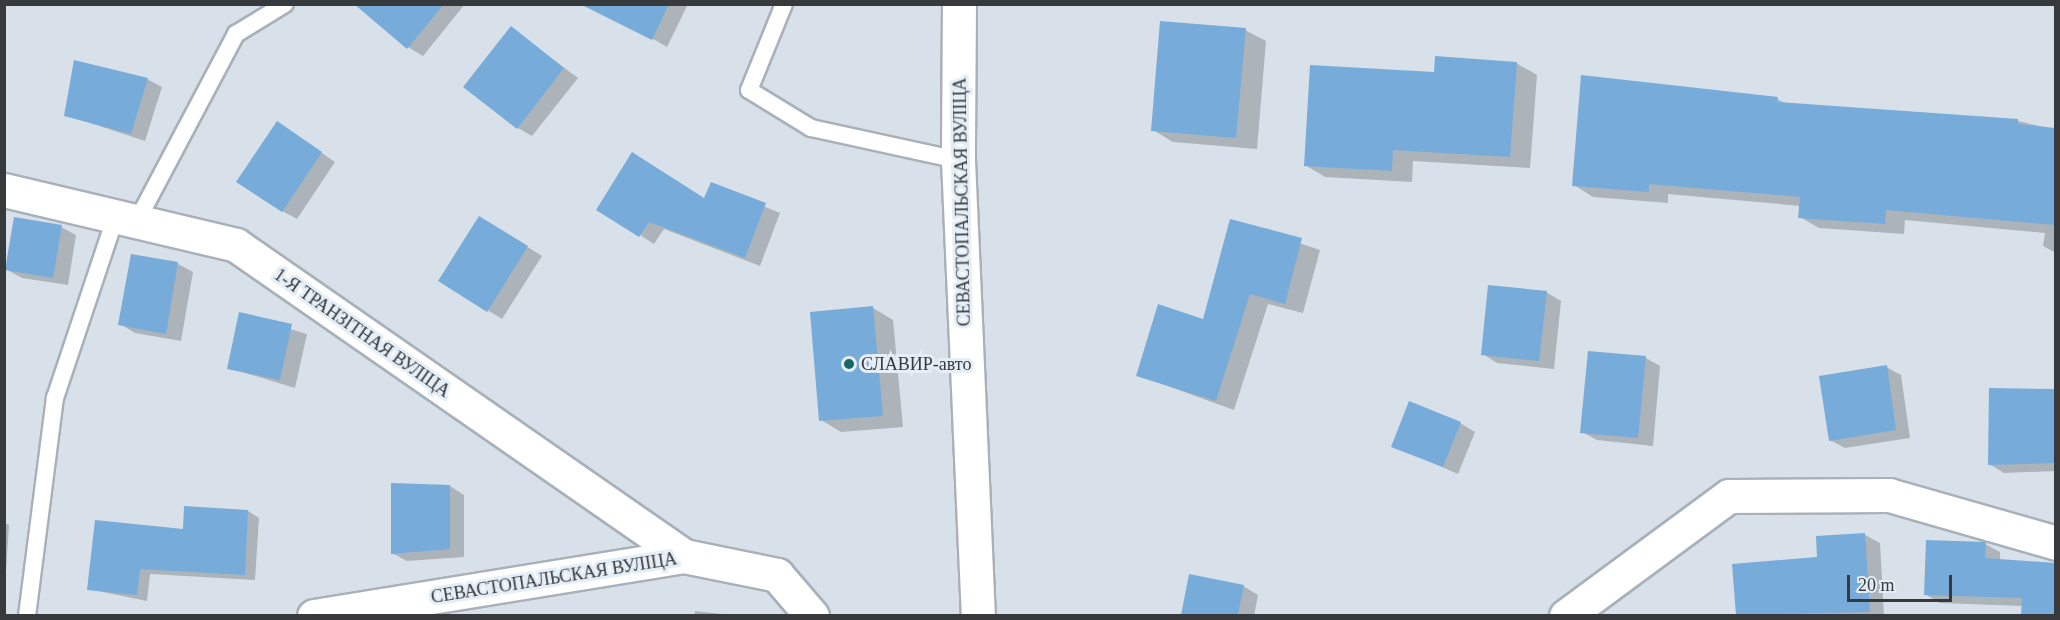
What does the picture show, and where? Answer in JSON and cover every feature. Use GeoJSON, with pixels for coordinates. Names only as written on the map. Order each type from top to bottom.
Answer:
{"type":"FeatureCollection","features":[{"type":"Feature","properties":{"kind":"street","name":"СЕВАСТОПАЛЬСКАЯ ВУЛІЦА"},"geometry":{"type":"LineString","coordinates":[[960,4],[958,160],[978,615]]}},
{"type":"Feature","properties":{"kind":"street","name":"1-Я ТРАНЗІТНАЯ ВУЛІЦА"},"geometry":{"type":"LineString","coordinates":[[4,190],[236,245],[684,556]]}},
{"type":"Feature","properties":{"kind":"street"},"geometry":{"type":"LineString","coordinates":[[1566,615],[1730,496],[1889,495],[2055,543]]}},
{"type":"Feature","properties":{"kind":"street","name":"СЕВАСТОПАЛЬСКАЯ ВУЛІЦА"},"geometry":{"type":"LineString","coordinates":[[314,615],[684,556],[777,575],[812,615]]}},
{"type":"Feature","properties":{"kind":"lane"},"geometry":{"type":"LineString","coordinates":[[27,615],[55,398],[127,219],[236,34],[285,4]]}},
{"type":"Feature","properties":{"kind":"lane"},"geometry":{"type":"LineString","coordinates":[[784,4],[749,90],[811,128],[958,160]]}},
{"type":"Feature","properties":{"kind":"building"},"geometry":{"type":"Polygon","coordinates":[[[354,4],[444,4],[407,49],[354,4]]]}},
{"type":"Feature","properties":{"kind":"building"},"geometry":{"type":"Polygon","coordinates":[[[580,4],[669,4],[652,40],[580,4]]]}},
{"type":"Feature","properties":{"kind":"building"},"geometry":{"type":"Polygon","coordinates":[[[1160,21],[1246,28],[1236,138],[1151,131],[1160,21]]]}},
{"type":"Feature","properties":{"kind":"building"},"geometry":{"type":"Polygon","coordinates":[[[511,26],[564,68],[517,129],[463,87],[511,26]]]}},
{"type":"Feature","properties":{"kind":"building"},"geometry":{"type":"Polygon","coordinates":[[[1435,56],[1517,62],[1510,157],[1393,150],[1392,171],[1304,166],[1310,65],[1434,72],[1435,56]]]}},
{"type":"Feature","properties":{"kind":"building"},"geometry":{"type":"Polygon","coordinates":[[[74,60],[148,78],[131,134],[64,116],[74,60]]]}},
{"type":"Feature","properties":{"kind":"building"},"geometry":{"type":"Polygon","coordinates":[[[1581,75],[1778,97],[1777,102],[2018,119],[2018,124],[2055,128],[2055,225],[1886,210],[1885,224],[1798,218],[1800,197],[1649,184],[1649,192],[1572,186],[1581,75]]]}},
{"type":"Feature","properties":{"kind":"building"},"geometry":{"type":"Polygon","coordinates":[[[277,121],[322,152],[282,212],[236,182],[277,121]]]}},
{"type":"Feature","properties":{"kind":"building"},"geometry":{"type":"Polygon","coordinates":[[[632,152],[704,198],[711,182],[766,203],[745,258],[649,222],[639,237],[596,210],[632,152]]]}},
{"type":"Feature","properties":{"kind":"building"},"geometry":{"type":"Polygon","coordinates":[[[479,216],[528,246],[487,312],[438,281],[479,216]]]}},
{"type":"Feature","properties":{"kind":"building"},"geometry":{"type":"Polygon","coordinates":[[[14,217],[62,225],[53,278],[5,270],[14,217]]]}},
{"type":"Feature","properties":{"kind":"building"},"geometry":{"type":"Polygon","coordinates":[[[1230,219],[1302,238],[1285,304],[1250,294],[1216,401],[1136,376],[1158,304],[1203,319],[1230,219]]]}},
{"type":"Feature","properties":{"kind":"building"},"geometry":{"type":"Polygon","coordinates":[[[131,254],[178,262],[166,334],[118,325],[131,254]]]}},
{"type":"Feature","properties":{"kind":"building"},"geometry":{"type":"Polygon","coordinates":[[[1488,285],[1547,291],[1539,361],[1481,355],[1488,285]]]}},
{"type":"Feature","properties":{"kind":"building"},"geometry":{"type":"Polygon","coordinates":[[[873,306],[883,416],[819,421],[810,312],[873,306]]]}},
{"type":"Feature","properties":{"kind":"building"},"geometry":{"type":"Polygon","coordinates":[[[239,312],[292,324],[280,380],[227,369],[239,312]]]}},
{"type":"Feature","properties":{"kind":"building"},"geometry":{"type":"Polygon","coordinates":[[[1588,351],[1646,356],[1638,438],[1580,433],[1588,351]]]}},
{"type":"Feature","properties":{"kind":"building"},"geometry":{"type":"Polygon","coordinates":[[[1887,365],[1896,430],[1829,441],[1819,376],[1887,365]]]}},
{"type":"Feature","properties":{"kind":"building"},"geometry":{"type":"Polygon","coordinates":[[[1989,388],[2055,389],[2055,463],[1988,465],[1989,388]]]}},
{"type":"Feature","properties":{"kind":"building"},"geometry":{"type":"Polygon","coordinates":[[[1409,401],[1461,422],[1443,467],[1391,447],[1409,401]]]}},
{"type":"Feature","properties":{"kind":"building"},"geometry":{"type":"Polygon","coordinates":[[[391,483],[450,485],[450,549],[391,554],[391,483]]]}},
{"type":"Feature","properties":{"kind":"building"},"geometry":{"type":"Polygon","coordinates":[[[184,506],[248,510],[245,575],[140,569],[137,595],[87,590],[95,520],[183,529],[184,506]]]}},
{"type":"Feature","properties":{"kind":"building"},"geometry":{"type":"Polygon","coordinates":[[[1865,533],[1870,612],[1736,615],[1732,564],[1817,557],[1816,536],[1865,533]]]}},
{"type":"Feature","properties":{"kind":"building"},"geometry":{"type":"Polygon","coordinates":[[[1926,540],[1986,542],[1985,558],[2055,563],[2055,615],[2021,615],[2022,598],[1924,595],[1926,540]]]}},
{"type":"Feature","properties":{"kind":"building"},"geometry":{"type":"Polygon","coordinates":[[[1189,574],[1244,585],[1238,615],[1181,615],[1189,574]]]}},
{"type":"Feature","properties":{"kind":"place","name":"СЛАВИР-авто"},"geometry":{"type":"Point","coordinates":[849,364]}}]}
